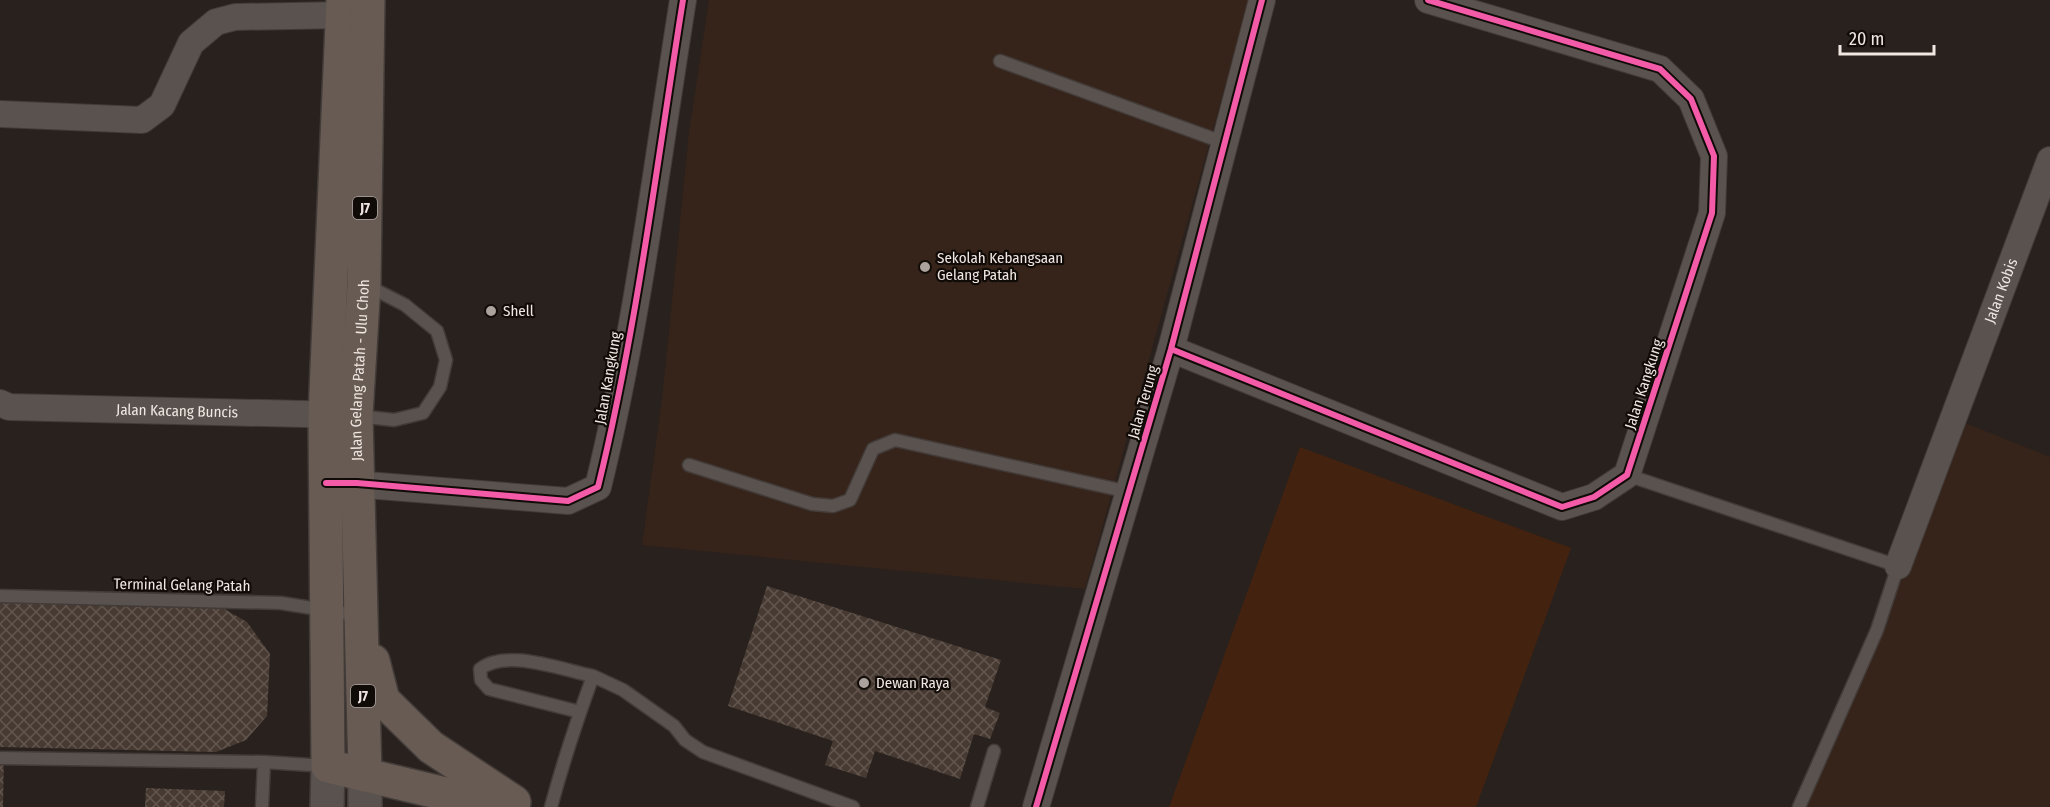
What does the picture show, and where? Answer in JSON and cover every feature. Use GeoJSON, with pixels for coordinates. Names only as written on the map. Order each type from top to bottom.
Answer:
{"type":"FeatureCollection","features":[{"type":"Feature","properties":{"kind":"main road","name":"Jalan Gelang Patah - Ulu Choh"},"geometry":{"type":"LineString","coordinates":[[328,766],[326,483],[340,415],[348,277],[351,5]]}},
{"type":"Feature","properties":{"kind":"main road","name":"Jalan Gelang Patah - Ulu Choh"},"geometry":{"type":"LineString","coordinates":[[340,415],[357,483],[365,775]]}},
{"type":"Feature","properties":{"kind":"main road"},"geometry":{"type":"LineString","coordinates":[[362,616],[383,700],[431,747],[522,807]]}},
{"type":"Feature","properties":{"kind":"main road"},"geometry":{"type":"LineString","coordinates":[[327,807],[328,766],[500,807]]}},
{"type":"Feature","properties":{"kind":"main road"},"geometry":{"type":"LineString","coordinates":[[365,775],[365,807]]}},
{"type":"Feature","properties":{"kind":"street","name":"Jalan Kangkung"},"geometry":{"type":"LineString","coordinates":[[326,483],[357,483],[568,501],[598,487],[608,447],[643,254],[683,0]]}},
{"type":"Feature","properties":{"kind":"street","name":"Jalan Terung"},"geometry":{"type":"LineString","coordinates":[[1036,807],[1171,349],[1262,0]]}},
{"type":"Feature","properties":{"kind":"street","name":"Jalan Kangkung"},"geometry":{"type":"LineString","coordinates":[[1428,0],[1660,69],[1691,99],[1714,156],[1712,213],[1627,475]]}},
{"type":"Feature","properties":{"kind":"street"},"geometry":{"type":"LineString","coordinates":[[0,114],[142,120],[162,105],[191,43],[216,22],[235,17],[351,5]]}},
{"type":"Feature","properties":{"kind":"street","name":"Jalan Kobis"},"geometry":{"type":"LineString","coordinates":[[1898,566],[2050,160]]}},
{"type":"Feature","properties":{"kind":"street"},"geometry":{"type":"LineString","coordinates":[[1171,349],[1562,507],[1594,496],[1627,475]]}},
{"type":"Feature","properties":{"kind":"street","name":"Jalan Kacang Buncis"},"geometry":{"type":"LineString","coordinates":[[0,404],[340,415]]}},
{"type":"Feature","properties":{"kind":"lane"},"geometry":{"type":"LineString","coordinates":[[1000,60],[1225,143]]}},
{"type":"Feature","properties":{"kind":"lane"},"geometry":{"type":"LineString","coordinates":[[340,415],[394,420],[423,413],[440,387],[446,360],[437,330],[405,305],[348,277]]}},
{"type":"Feature","properties":{"kind":"lane"},"geometry":{"type":"LineString","coordinates":[[689,465],[812,504],[833,506],[850,500],[873,449],[895,440],[1129,492]]}},
{"type":"Feature","properties":{"kind":"lane"},"geometry":{"type":"LineString","coordinates":[[1627,475],[1898,566],[1877,630],[1799,807]]}},
{"type":"Feature","properties":{"kind":"lane","name":"Terminal Gelang Patah"},"geometry":{"type":"LineString","coordinates":[[0,596],[281,603],[362,616]]}},
{"type":"Feature","properties":{"kind":"lane"},"geometry":{"type":"LineString","coordinates":[[579,712],[489,689],[480,680],[480,669],[489,662],[513,660],[593,676],[623,690],[674,726],[685,740],[703,752],[853,807]]}},
{"type":"Feature","properties":{"kind":"lane"},"geometry":{"type":"LineString","coordinates":[[551,807],[568,741],[593,676]]}},
{"type":"Feature","properties":{"kind":"lane"},"geometry":{"type":"LineString","coordinates":[[977,807],[994,751]]}},
{"type":"Feature","properties":{"kind":"lane"},"geometry":{"type":"LineString","coordinates":[[0,758],[264,762],[328,766]]}},
{"type":"Feature","properties":{"kind":"lane"},"geometry":{"type":"LineString","coordinates":[[262,807],[264,762]]}},
{"type":"Feature","properties":{"kind":"shaded area","name":"Sekolah Kebangsaan Gelang Patah"},"geometry":{"type":"Polygon","coordinates":[[[709,0],[1249,0],[1085,589],[642,545],[662,400],[689,133],[709,0]]]}},
{"type":"Feature","properties":{"kind":"shaded area"},"geometry":{"type":"Polygon","coordinates":[[[1955,419],[2050,457],[2050,807],[1802,807],[1955,419]]]}},
{"type":"Feature","properties":{"kind":"shaded area"},"geometry":{"type":"Polygon","coordinates":[[[1300,447],[1571,548],[1476,807],[1169,807],[1300,447]]]}},
{"type":"Feature","properties":{"kind":"building","name":"Dewan Raya"},"geometry":{"type":"Polygon","coordinates":[[[767,586],[1001,660],[985,707],[1000,713],[990,739],[974,734],[960,779],[875,751],[866,778],[825,765],[833,741],[728,706],[767,586]]]}},
{"type":"Feature","properties":{"kind":"building"},"geometry":{"type":"Polygon","coordinates":[[[0,602],[214,603],[247,622],[270,654],[267,716],[246,740],[216,752],[0,747],[0,602]]]}},
{"type":"Feature","properties":{"kind":"building"},"geometry":{"type":"Polygon","coordinates":[[[0,752],[4,752],[3,807],[0,807],[0,752]]]}},
{"type":"Feature","properties":{"kind":"building"},"geometry":{"type":"Polygon","coordinates":[[[146,788],[225,791],[224,807],[145,807],[146,788]]]}},
{"type":"Feature","properties":{"kind":"cycle path"},"geometry":{"type":"LineString","coordinates":[[326,483],[357,483],[568,501],[598,487],[635,306],[683,0]]}},
{"type":"Feature","properties":{"kind":"cycle path"},"geometry":{"type":"LineString","coordinates":[[1036,807],[1171,349],[1262,0]]}},
{"type":"Feature","properties":{"kind":"cycle path"},"geometry":{"type":"LineString","coordinates":[[1171,349],[1562,507],[1594,497],[1627,475],[1712,213],[1714,156],[1691,99],[1660,69],[1428,0]]}},
{"type":"Feature","properties":{"kind":"place","name":"Sekolah Kebangsaan Gelang Patah"},"geometry":{"type":"Point","coordinates":[925,267]}},
{"type":"Feature","properties":{"kind":"place","name":"Shell"},"geometry":{"type":"Point","coordinates":[491,311]}},
{"type":"Feature","properties":{"kind":"place","name":"Dewan Raya"},"geometry":{"type":"Point","coordinates":[864,683]}}]}
